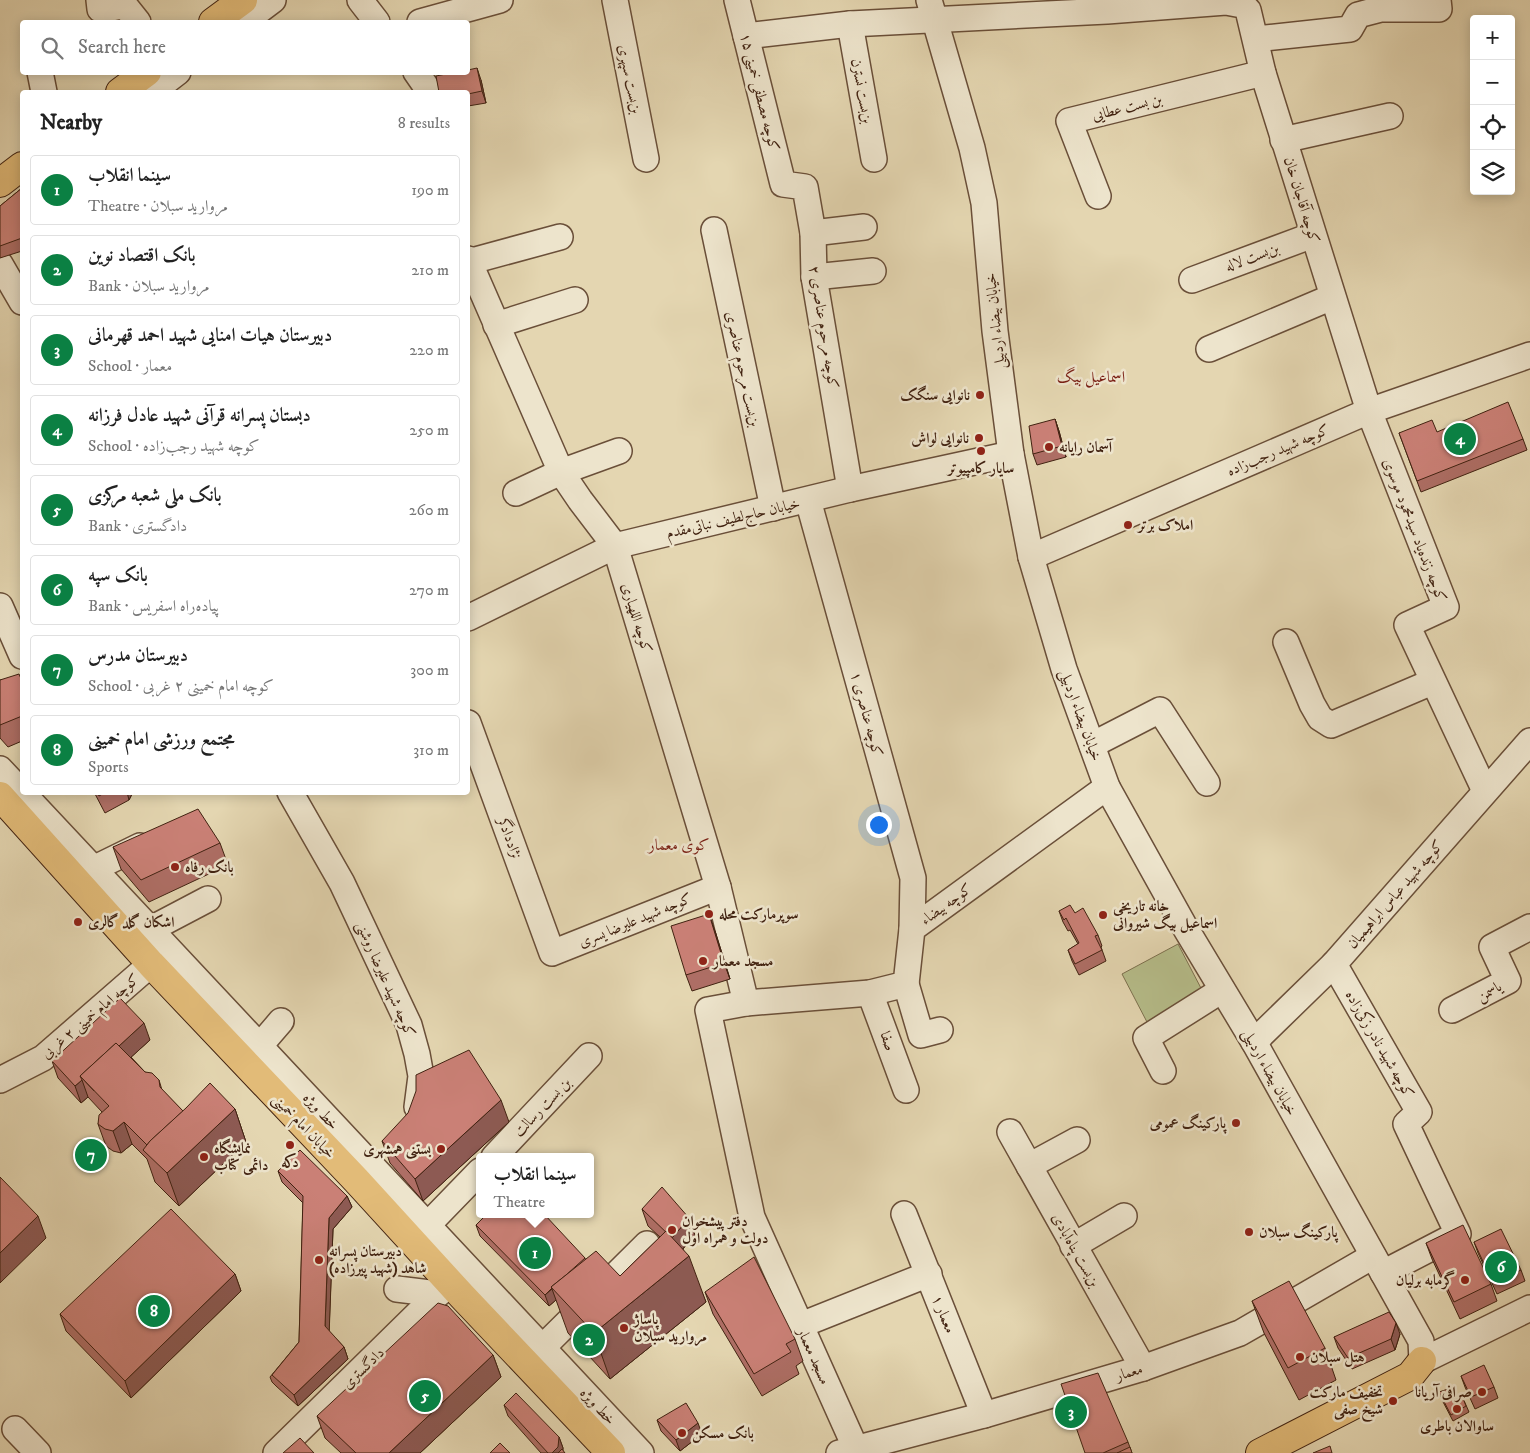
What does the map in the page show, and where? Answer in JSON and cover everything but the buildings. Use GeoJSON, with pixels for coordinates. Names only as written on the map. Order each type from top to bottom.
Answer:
{"type":"FeatureCollection","features":[{"type":"Feature","properties":{"kind":"main road"},"geometry":{"type":"LineString","coordinates":[[216,20],[243,0]]}},
{"type":"Feature","properties":{"kind":"main road"},"geometry":{"type":"LineString","coordinates":[[10,192],[20,170]]}},
{"type":"Feature","properties":{"kind":"main road","name":"خیابان امام خمینی"},"geometry":{"type":"LineString","coordinates":[[5,776],[20,795]]}},
{"type":"Feature","properties":{"kind":"main road","name":"خیابان امام خمینی"},"geometry":{"type":"LineString","coordinates":[[20,795],[85,875],[252,1054],[373,1164],[420,1233],[450,1291],[534,1356],[611,1453]]}},
{"type":"Feature","properties":{"kind":"main road"},"geometry":{"type":"LineString","coordinates":[[1260,1453],[1410,1376],[1422,1362]]}},
{"type":"Feature","properties":{"kind":"street"},"geometry":{"type":"LineString","coordinates":[[99,0],[100,9],[126,7],[136,20]]}},
{"type":"Feature","properties":{"kind":"street"},"geometry":{"type":"LineString","coordinates":[[247,20],[273,0]]}},
{"type":"Feature","properties":{"kind":"street"},"geometry":{"type":"LineString","coordinates":[[360,0],[375,20]]}},
{"type":"Feature","properties":{"kind":"street"},"geometry":{"type":"LineString","coordinates":[[427,20],[500,0]]}},
{"type":"Feature","properties":{"kind":"street","name":"بن‌بست سپهری"},"geometry":{"type":"LineString","coordinates":[[615,0],[646,159]]}},
{"type":"Feature","properties":{"kind":"street","name":"کوچه مصطفی خمینی ۱۵"},"geometry":{"type":"LineString","coordinates":[[737,0],[783,184]]}},
{"type":"Feature","properties":{"kind":"street"},"geometry":{"type":"LineString","coordinates":[[1256,39],[1350,30],[1358,14],[1381,5],[1439,9],[1438,0]]}},
{"type":"Feature","properties":{"kind":"street"},"geometry":{"type":"LineString","coordinates":[[746,36],[850,24],[931,9],[1106,6],[1226,1]]}},
{"type":"Feature","properties":{"kind":"street","name":"کوچه آقاجان خان"},"geometry":{"type":"LineString","coordinates":[[1226,1],[1242,5],[1248,10],[1263,73],[1283,140],[1368,411]]}},
{"type":"Feature","properties":{"kind":"street","name":"خیابان بیضاء اردبیلی"},"geometry":{"type":"LineString","coordinates":[[931,9],[972,148],[984,203],[995,332],[1011,454],[1031,557],[1064,669],[1106,787],[1186,929],[1254,1042],[1421,1341],[1422,1362]]}},
{"type":"Feature","properties":{"kind":"street","name":"بن‌بست نسترن"},"geometry":{"type":"LineString","coordinates":[[850,24],[874,159]]}},
{"type":"Feature","properties":{"kind":"street","name":"بن بست عطایی"},"geometry":{"type":"LineString","coordinates":[[1098,196],[1069,121],[1263,73]]}},
{"type":"Feature","properties":{"kind":"street"},"geometry":{"type":"LineString","coordinates":[[41,75],[44,90]]}},
{"type":"Feature","properties":{"kind":"street"},"geometry":{"type":"LineString","coordinates":[[145,86],[171,75]]}},
{"type":"Feature","properties":{"kind":"street"},"geometry":{"type":"LineString","coordinates":[[418,75],[426,90]]}},
{"type":"Feature","properties":{"kind":"street"},"geometry":{"type":"LineString","coordinates":[[1283,140],[1390,116]]}},
{"type":"Feature","properties":{"kind":"street","name":"کوچه مرحوم عناصری ۲"},"geometry":{"type":"LineString","coordinates":[[783,184],[805,187],[813,233],[814,277],[850,489]]}},
{"type":"Feature","properties":{"kind":"street"},"geometry":{"type":"LineString","coordinates":[[813,233],[864,227]]}},
{"type":"Feature","properties":{"kind":"street","name":"بن‌بست مرحوم عناصری"},"geometry":{"type":"LineString","coordinates":[[714,230],[773,508]]}},
{"type":"Feature","properties":{"kind":"street","name":"بن‌بست لاله"},"geometry":{"type":"LineString","coordinates":[[1192,280],[1313,235]]}},
{"type":"Feature","properties":{"kind":"street"},"geometry":{"type":"LineString","coordinates":[[470,260],[560,237]]}},
{"type":"Feature","properties":{"kind":"street","name":"کوچه اللهیاری"},"geometry":{"type":"LineString","coordinates":[[470,271],[476,304],[496,325],[561,472],[615,546],[718,887],[746,1003]]}},
{"type":"Feature","properties":{"kind":"street"},"geometry":{"type":"LineString","coordinates":[[814,277],[872,271]]}},
{"type":"Feature","properties":{"kind":"street"},"geometry":{"type":"LineString","coordinates":[[1209,349],[1332,297]]}},
{"type":"Feature","properties":{"kind":"street"},"geometry":{"type":"LineString","coordinates":[[496,325],[575,300]]}},
{"type":"Feature","properties":{"kind":"street","name":"کوچه شهید رجب‌زاده"},"geometry":{"type":"LineString","coordinates":[[1031,557],[1368,411],[1530,355]]}},
{"type":"Feature","properties":{"kind":"street","name":"کوچه زنده‌یاد سیدمحمود موسوی"},"geometry":{"type":"LineString","coordinates":[[1368,411],[1446,607],[1406,625],[1485,792]]}},
{"type":"Feature","properties":{"kind":"street"},"geometry":{"type":"LineString","coordinates":[[516,493],[561,472],[619,452]]}},
{"type":"Feature","properties":{"kind":"street","name":"خیابان حاج‌لطیف نباتی‌مقدم"},"geometry":{"type":"LineString","coordinates":[[470,616],[615,546],[850,489],[1011,454]]}},
{"type":"Feature","properties":{"kind":"street","name":"کوچه عناصری ۱"},"geometry":{"type":"LineString","coordinates":[[808,500],[913,878],[912,929]]}},
{"type":"Feature","properties":{"kind":"street"},"geometry":{"type":"LineString","coordinates":[[0,606],[20,651]]}},
{"type":"Feature","properties":{"kind":"street"},"geometry":{"type":"LineString","coordinates":[[1286,642],[1312,704],[1320,718],[1331,725],[1432,682]]}},
{"type":"Feature","properties":{"kind":"street"},"geometry":{"type":"LineString","coordinates":[[1092,745],[1160,710],[1207,783]]}},
{"type":"Feature","properties":{"kind":"street","name":"نژاددادگر"},"geometry":{"type":"LineString","coordinates":[[470,738],[552,953]]}},
{"type":"Feature","properties":{"kind":"street","name":"کوچه شهید عباس ابراهیمیان"},"geometry":{"type":"LineString","coordinates":[[1254,1042],[1334,964],[1530,741]]}},
{"type":"Feature","properties":{"kind":"street","name":"کوچه بیضاء"},"geometry":{"type":"LineString","coordinates":[[906,984],[912,929],[1106,787]]}},
{"type":"Feature","properties":{"kind":"street","name":"کوچه شهید علیرضا روشنی"},"geometry":{"type":"LineString","coordinates":[[292,795],[342,883],[409,1025],[421,1076],[417,1110],[408,1130]]}},
{"type":"Feature","properties":{"kind":"street"},"geometry":{"type":"LineString","coordinates":[[85,875],[140,846]]}},
{"type":"Feature","properties":{"kind":"street","name":"کوچه شهید علیرضا یسری"},"geometry":{"type":"LineString","coordinates":[[552,953],[718,887]]}},
{"type":"Feature","properties":{"kind":"street","name":"کوچه امام خمینی ۲ غربی"},"geometry":{"type":"LineString","coordinates":[[3,1085],[43,1058],[151,947],[208,899]]}},
{"type":"Feature","properties":{"kind":"street","name":"یاسمن"},"geometry":{"type":"LineString","coordinates":[[1452,1010],[1508,981],[1492,946],[1530,927]]}},
{"type":"Feature","properties":{"kind":"street","name":"کوچه شهید نادر زکی‌زاده"},"geometry":{"type":"LineString","coordinates":[[1334,964],[1419,1112],[1406,1124],[1458,1234],[1378,1265]]}},
{"type":"Feature","properties":{"kind":"street"},"geometry":{"type":"LineString","coordinates":[[746,1003],[870,993],[906,984],[921,1035],[940,1030]]}},
{"type":"Feature","properties":{"kind":"street"},"geometry":{"type":"LineString","coordinates":[[1163,1071],[1146,1038],[1222,990]]}},
{"type":"Feature","properties":{"kind":"street","name":"صفا"},"geometry":{"type":"LineString","coordinates":[[870,993],[906,1090]]}},
{"type":"Feature","properties":{"kind":"street","name":"مسجد معمار"},"geometry":{"type":"LineString","coordinates":[[746,1003],[708,1010],[752,1217],[801,1325],[848,1451]]}},
{"type":"Feature","properties":{"kind":"street"},"geometry":{"type":"LineString","coordinates":[[252,1054],[282,1021]]}},
{"type":"Feature","properties":{"kind":"street","name":"بن بست رسالت"},"geometry":{"type":"LineString","coordinates":[[498,1153],[589,1056]]}},
{"type":"Feature","properties":{"kind":"street","name":"بن‌بست پناه‌آبادی"},"geometry":{"type":"LineString","coordinates":[[1010,1132],[1072,1246],[1143,1368]]}},
{"type":"Feature","properties":{"kind":"street"},"geometry":{"type":"LineString","coordinates":[[1029,1166],[1077,1140]]}},
{"type":"Feature","properties":{"kind":"street"},"geometry":{"type":"LineString","coordinates":[[420,1233],[476,1175]]}},
{"type":"Feature","properties":{"kind":"street","name":"معمار ۱"},"geometry":{"type":"LineString","coordinates":[[904,1214],[984,1414]]}},
{"type":"Feature","properties":{"kind":"street"},"geometry":{"type":"LineString","coordinates":[[1072,1246],[1124,1216]]}},
{"type":"Feature","properties":{"kind":"street","name":"خط ویژه"},"geometry":{"type":"LineString","coordinates":[[420,1233],[534,1356],[641,1453]]}},
{"type":"Feature","properties":{"kind":"street"},"geometry":{"type":"LineString","coordinates":[[534,1356],[615,1266],[647,1244]]}},
{"type":"Feature","properties":{"kind":"street","name":"معمار"},"geometry":{"type":"LineString","coordinates":[[848,1451],[1143,1368],[1240,1333],[1378,1265]]}},
{"type":"Feature","properties":{"kind":"street"},"geometry":{"type":"LineString","coordinates":[[801,1325],[928,1274]]}},
{"type":"Feature","properties":{"kind":"street"},"geometry":{"type":"LineString","coordinates":[[397,1289],[450,1291]]}},
{"type":"Feature","properties":{"kind":"street"},"geometry":{"type":"LineString","coordinates":[[276,1453],[310,1430],[450,1291]]}},
{"type":"Feature","properties":{"kind":"street"},"geometry":{"type":"LineString","coordinates":[[1422,1362],[1530,1308]]}},
{"type":"Feature","properties":{"kind":"street"},"geometry":{"type":"LineString","coordinates":[[15,1429],[38,1453]]}},
{"type":"Feature","properties":{"kind":"street"},"geometry":{"type":"LineString","coordinates":[[297,1453],[310,1430]]}},
{"type":"Feature","properties":{"kind":"green space"},"geometry":{"type":"Polygon","coordinates":[[[1178,944],[1203,992],[1147,1022],[1122,974],[1178,944]]]}},
{"type":"Feature","properties":{"kind":"place","name":"نانوایی سنگک"},"geometry":{"type":"Point","coordinates":[980,395]}},
{"type":"Feature","properties":{"kind":"place","name":"نانوایی لواش"},"geometry":{"type":"Point","coordinates":[979,438]}},
{"type":"Feature","properties":{"kind":"place","name":"دبستان پسرانه قرآنی شهید عادل فرزانه"},"geometry":{"type":"Point","coordinates":[1460,439]}},
{"type":"Feature","properties":{"kind":"place","name":"آسمان رایانه"},"geometry":{"type":"Point","coordinates":[1049,447]}},
{"type":"Feature","properties":{"kind":"place","name":"سایار کامپیوتر"},"geometry":{"type":"Point","coordinates":[981,451]}},
{"type":"Feature","properties":{"kind":"place","name":"املاک برتر"},"geometry":{"type":"Point","coordinates":[1128,525]}},
{"type":"Feature","properties":{"kind":"place","name":"بانک رفاه"},"geometry":{"type":"Point","coordinates":[175,867]}},
{"type":"Feature","properties":{"kind":"place","name":"سوپرمارکت محله"},"geometry":{"type":"Point","coordinates":[709,914]}},
{"type":"Feature","properties":{"kind":"place","name":"خانه تاریخی اسماعیل بیگ شیروانی"},"geometry":{"type":"Point","coordinates":[1103,915]}},
{"type":"Feature","properties":{"kind":"place","name":"اشکان گلد گالری"},"geometry":{"type":"Point","coordinates":[78,922]}},
{"type":"Feature","properties":{"kind":"place","name":"مسجد معمار"},"geometry":{"type":"Point","coordinates":[703,961]}},
{"type":"Feature","properties":{"kind":"place","name":"پارکینگ عمومی"},"geometry":{"type":"Point","coordinates":[1236,1123]}},
{"type":"Feature","properties":{"kind":"place","name":"دکه"},"geometry":{"type":"Point","coordinates":[290,1145]}},
{"type":"Feature","properties":{"kind":"place","name":"بستنی همشهری"},"geometry":{"type":"Point","coordinates":[441,1149]}},
{"type":"Feature","properties":{"kind":"place","name":"دبیرستان مدرس"},"geometry":{"type":"Point","coordinates":[91,1155]}},
{"type":"Feature","properties":{"kind":"place","name":"نمایشگاه دائمی کتاب"},"geometry":{"type":"Point","coordinates":[204,1157]}},
{"type":"Feature","properties":{"kind":"place","name":"دفتر پیشخوان دولت و همراه اول"},"geometry":{"type":"Point","coordinates":[672,1230]}},
{"type":"Feature","properties":{"kind":"place","name":"پارکینگ سبلان"},"geometry":{"type":"Point","coordinates":[1249,1232]}},
{"type":"Feature","properties":{"kind":"place","name":"سینما انقلاب"},"geometry":{"type":"Point","coordinates":[535,1253]}},
{"type":"Feature","properties":{"kind":"place","name":"دبیرستان پسرانه شاهد (شهید پیرزاده)"},"geometry":{"type":"Point","coordinates":[319,1260]}},
{"type":"Feature","properties":{"kind":"place","name":"بانک سپه"},"geometry":{"type":"Point","coordinates":[1501,1267]}},
{"type":"Feature","properties":{"kind":"place","name":"گرمابه برلیان"},"geometry":{"type":"Point","coordinates":[1465,1280]}},
{"type":"Feature","properties":{"kind":"place","name":"مجتمع ورزشی امام خمینی"},"geometry":{"type":"Point","coordinates":[154,1311]}},
{"type":"Feature","properties":{"kind":"place","name":"پاساژ مروارید سبلان"},"geometry":{"type":"Point","coordinates":[624,1328]}},
{"type":"Feature","properties":{"kind":"place","name":"بانک اقتصاد نوین"},"geometry":{"type":"Point","coordinates":[589,1340]}},
{"type":"Feature","properties":{"kind":"place","name":"هتل سبلان"},"geometry":{"type":"Point","coordinates":[1300,1357]}},
{"type":"Feature","properties":{"kind":"place","name":"صرافی آریانا"},"geometry":{"type":"Point","coordinates":[1482,1392]}},
{"type":"Feature","properties":{"kind":"place","name":"بانک ملی شعبه مرکزی"},"geometry":{"type":"Point","coordinates":[425,1396]}},
{"type":"Feature","properties":{"kind":"place","name":"تخفیف مارکت شیخ صفی"},"geometry":{"type":"Point","coordinates":[1393,1401]}},
{"type":"Feature","properties":{"kind":"place","name":"ساوالان باطری"},"geometry":{"type":"Point","coordinates":[1457,1409]}},
{"type":"Feature","properties":{"kind":"place","name":"دبیرستان هیات امنایی شهید احمد قهرمانی"},"geometry":{"type":"Point","coordinates":[1071,1412]}},
{"type":"Feature","properties":{"kind":"place","name":"بانک مسکن"},"geometry":{"type":"Point","coordinates":[682,1433]}},
{"type":"Feature","properties":{"kind":"district","name":"اسماعیل بیگ"},"geometry":{"type":"Point","coordinates":[1091,376]}},
{"type":"Feature","properties":{"kind":"district","name":"کوی معمار"},"geometry":{"type":"Point","coordinates":[679,844]}}]}
